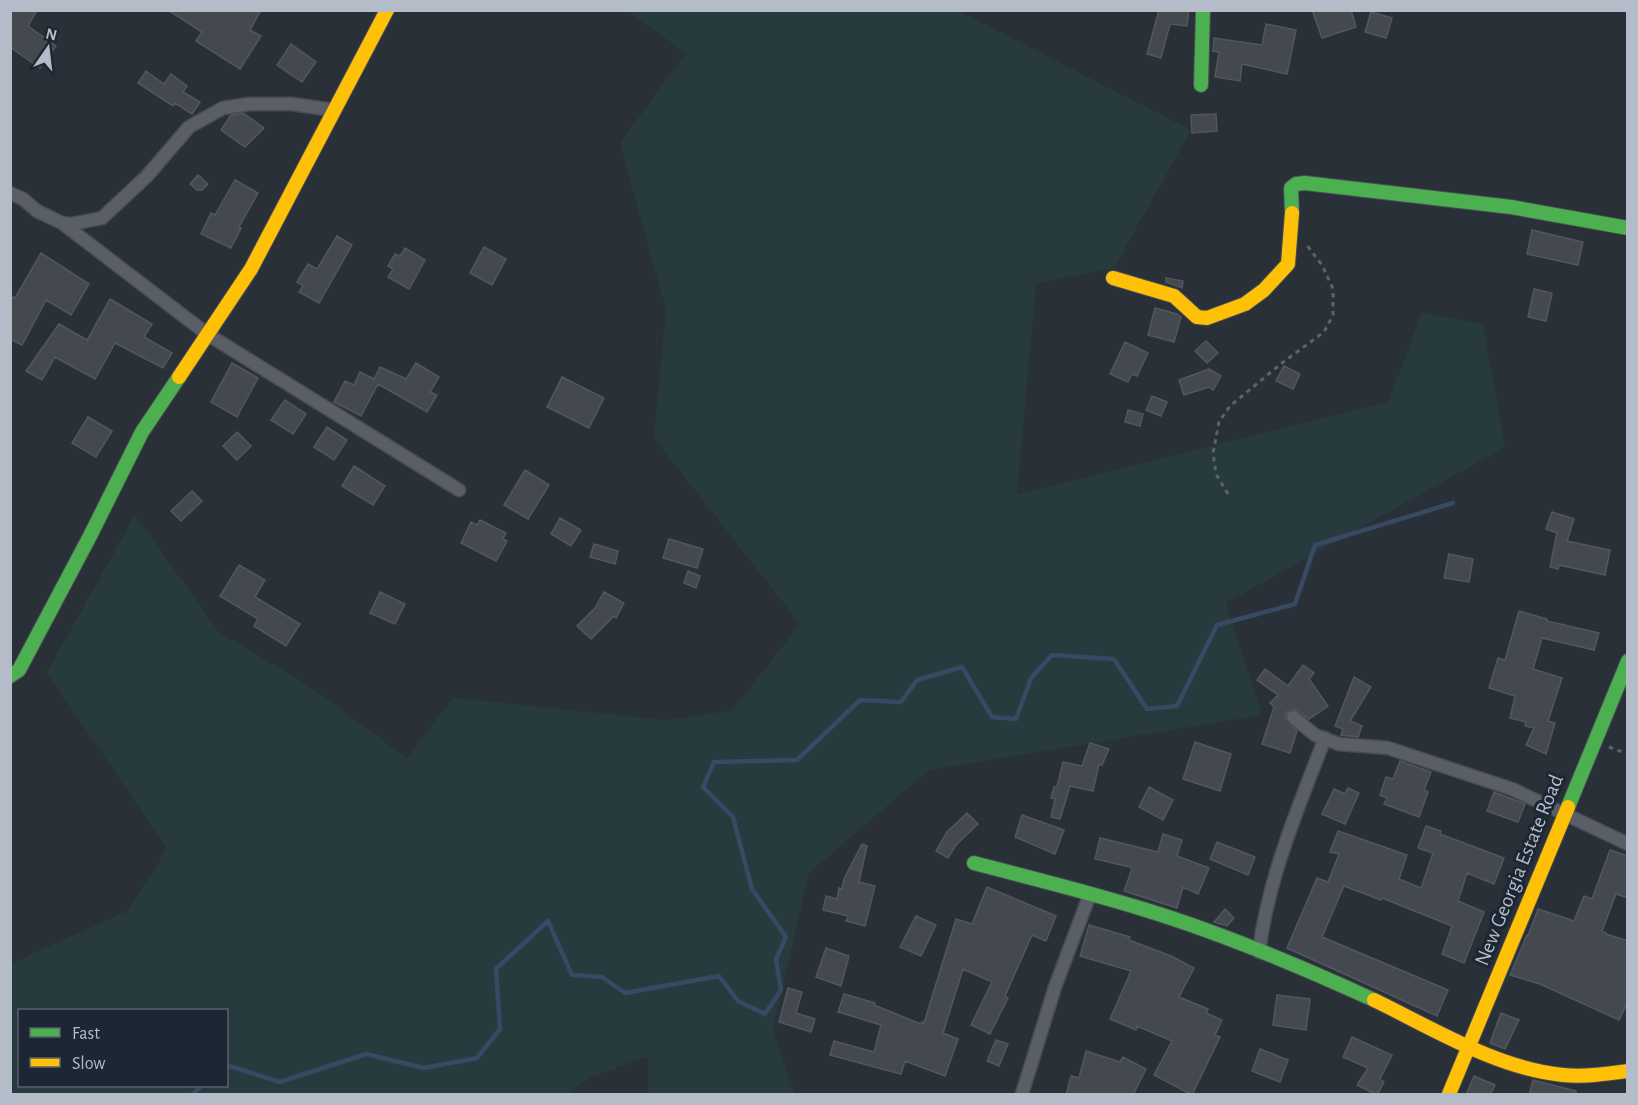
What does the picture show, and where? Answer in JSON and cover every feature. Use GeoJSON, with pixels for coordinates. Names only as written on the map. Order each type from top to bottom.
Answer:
{"type":"FeatureCollection","features":[{"type":"Feature","properties":{"kind":"street"},"geometry":{"type":"LineString","coordinates":[[10,676],[19,670],[142,432],[251,269],[387,10]]}},
{"type":"Feature","properties":{"kind":"street"},"geometry":{"type":"LineString","coordinates":[[1201,85],[1203,10]]}},
{"type":"Feature","properties":{"kind":"street"},"geometry":{"type":"LineString","coordinates":[[62,223],[71,224],[102,218],[147,176],[189,127],[223,108],[249,104],[292,104],[333,110]]}},
{"type":"Feature","properties":{"kind":"street"},"geometry":{"type":"LineString","coordinates":[[1113,278],[1174,296],[1197,317],[1207,318],[1245,304],[1264,290],[1288,264],[1292,226],[1292,188],[1296,184],[1305,183],[1511,207],[1628,228]]}},
{"type":"Feature","properties":{"kind":"street"},"geometry":{"type":"LineString","coordinates":[[10,193],[23,199],[37,212],[62,223],[207,334],[459,490]]}},
{"type":"Feature","properties":{"kind":"street","name":"New Georgia Estate Road"},"geometry":{"type":"LineString","coordinates":[[1449,1095],[1566,814],[1593,741],[1628,661]]}},
{"type":"Feature","properties":{"kind":"street"},"geometry":{"type":"LineString","coordinates":[[1293,717],[1315,735],[1339,744],[1388,748],[1512,789],[1628,844]]}},
{"type":"Feature","properties":{"kind":"street"},"geometry":{"type":"LineString","coordinates":[[1259,952],[1269,897],[1287,838],[1324,738]]}},
{"type":"Feature","properties":{"kind":"street"},"geometry":{"type":"LineString","coordinates":[[974,863],[1157,913],[1311,972],[1468,1046],[1516,1065],[1586,1076],[1628,1071]]}},
{"type":"Feature","properties":{"kind":"street"},"geometry":{"type":"LineString","coordinates":[[1022,1095],[1055,987],[1090,894]]}},
{"type":"Feature","properties":{"kind":"path"},"geometry":{"type":"LineString","coordinates":[[1228,494],[1216,474],[1213,453],[1219,422],[1230,406],[1324,332],[1333,315],[1333,289],[1322,265],[1292,226]]}},
{"type":"Feature","properties":{"kind":"green space"},"geometry":{"type":"Polygon","coordinates":[[[627,11],[959,11],[1191,130],[1114,268],[1036,283],[1017,494],[1388,402],[1422,313],[1483,324],[1505,447],[1226,603],[1262,715],[929,770],[809,873],[773,1030],[795,1094],[648,1094],[648,1056],[587,1079],[569,1094],[11,1094],[10,964],[127,911],[167,849],[47,672],[135,515],[219,632],[309,686],[407,758],[453,698],[667,720],[733,710],[800,624],[654,438],[666,310],[620,143],[686,53],[627,11]]]}},
{"type":"Feature","properties":{"kind":"building"},"geometry":{"type":"Polygon","coordinates":[[[10,10],[37,10],[28,26],[56,46],[40,68],[10,47],[10,10]]]}},
{"type":"Feature","properties":{"kind":"building"},"geometry":{"type":"Polygon","coordinates":[[[168,10],[261,10],[250,30],[261,36],[240,69],[196,41],[202,32],[168,10]]]}},
{"type":"Feature","properties":{"kind":"building"},"geometry":{"type":"Polygon","coordinates":[[[1159,10],[1189,10],[1187,26],[1170,24],[1161,58],[1147,54],[1159,10]]]}},
{"type":"Feature","properties":{"kind":"building"},"geometry":{"type":"Polygon","coordinates":[[[1312,10],[1351,10],[1356,27],[1322,38],[1312,10]]]}},
{"type":"Feature","properties":{"kind":"building"},"geometry":{"type":"Polygon","coordinates":[[[1371,12],[1392,18],[1386,38],[1365,32],[1371,12]]]}},
{"type":"Feature","properties":{"kind":"building"},"geometry":{"type":"Polygon","coordinates":[[[1266,24],[1296,30],[1287,74],[1242,64],[1240,81],[1215,77],[1219,52],[1213,51],[1214,38],[1262,45],[1266,24]]]}},
{"type":"Feature","properties":{"kind":"building"},"geometry":{"type":"Polygon","coordinates":[[[291,44],[316,62],[302,82],[277,65],[291,44]]]}},
{"type":"Feature","properties":{"kind":"building"},"geometry":{"type":"Polygon","coordinates":[[[146,71],[164,84],[171,74],[187,86],[183,92],[200,102],[192,114],[175,103],[173,106],[138,83],[146,71]]]}},
{"type":"Feature","properties":{"kind":"building"},"geometry":{"type":"Polygon","coordinates":[[[243,113],[264,128],[245,147],[221,130],[231,115],[243,113]]]}},
{"type":"Feature","properties":{"kind":"building"},"geometry":{"type":"Polygon","coordinates":[[[1216,114],[1217,131],[1192,133],[1191,115],[1216,114]]]}},
{"type":"Feature","properties":{"kind":"building"},"geometry":{"type":"Polygon","coordinates":[[[198,175],[208,184],[202,190],[197,190],[190,184],[198,175]]]}},
{"type":"Feature","properties":{"kind":"building"},"geometry":{"type":"Polygon","coordinates":[[[235,180],[258,193],[239,227],[241,228],[231,248],[201,234],[211,213],[215,215],[235,180]]]}},
{"type":"Feature","properties":{"kind":"building"},"geometry":{"type":"Polygon","coordinates":[[[1532,230],[1583,242],[1578,265],[1527,254],[1532,230]]]}},
{"type":"Feature","properties":{"kind":"building"},"geometry":{"type":"Polygon","coordinates":[[[337,236],[352,245],[319,303],[299,292],[303,286],[297,282],[308,264],[317,269],[337,236]]]}},
{"type":"Feature","properties":{"kind":"building"},"geometry":{"type":"Polygon","coordinates":[[[484,247],[506,259],[492,285],[470,273],[484,247]]]}},
{"type":"Feature","properties":{"kind":"building"},"geometry":{"type":"Polygon","coordinates":[[[405,248],[425,260],[409,289],[388,277],[393,269],[388,266],[395,254],[400,256],[405,248]]]}},
{"type":"Feature","properties":{"kind":"building"},"geometry":{"type":"Polygon","coordinates":[[[41,253],[89,284],[71,315],[46,300],[22,345],[10,339],[10,296],[15,298],[41,253]]]}},
{"type":"Feature","properties":{"kind":"building"},"geometry":{"type":"Polygon","coordinates":[[[1166,278],[1183,281],[1182,288],[1166,282],[1166,278]]]}},
{"type":"Feature","properties":{"kind":"building"},"geometry":{"type":"Polygon","coordinates":[[[1534,289],[1552,293],[1546,321],[1528,317],[1534,289]]]}},
{"type":"Feature","properties":{"kind":"building"},"geometry":{"type":"Polygon","coordinates":[[[110,299],[152,324],[144,337],[172,353],[163,368],[115,343],[95,379],[55,357],[42,380],[26,371],[59,324],[87,340],[110,299]]]}},
{"type":"Feature","properties":{"kind":"building"},"geometry":{"type":"Polygon","coordinates":[[[1155,308],[1181,317],[1174,342],[1148,335],[1155,308]]]}},
{"type":"Feature","properties":{"kind":"building"},"geometry":{"type":"Polygon","coordinates":[[[1206,341],[1218,353],[1207,363],[1195,351],[1206,341]]]}},
{"type":"Feature","properties":{"kind":"building"},"geometry":{"type":"Polygon","coordinates":[[[1125,342],[1148,353],[1137,376],[1132,374],[1128,382],[1110,374],[1125,342]]]}},
{"type":"Feature","properties":{"kind":"building"},"geometry":{"type":"Polygon","coordinates":[[[232,363],[258,378],[237,417],[211,402],[232,363]]]}},
{"type":"Feature","properties":{"kind":"building"},"geometry":{"type":"Polygon","coordinates":[[[416,363],[439,377],[430,392],[437,395],[427,412],[378,384],[361,416],[334,402],[345,381],[354,385],[360,372],[374,379],[380,367],[406,379],[416,363]]]}},
{"type":"Feature","properties":{"kind":"building"},"geometry":{"type":"Polygon","coordinates":[[[1284,366],[1300,374],[1293,389],[1276,381],[1284,366]]]}},
{"type":"Feature","properties":{"kind":"building"},"geometry":{"type":"Polygon","coordinates":[[[1209,369],[1221,376],[1213,390],[1209,387],[1184,395],[1179,380],[1209,369]]]}},
{"type":"Feature","properties":{"kind":"building"},"geometry":{"type":"Polygon","coordinates":[[[562,377],[604,398],[589,428],[547,407],[562,377]]]}},
{"type":"Feature","properties":{"kind":"building"},"geometry":{"type":"Polygon","coordinates":[[[1152,396],[1167,402],[1161,416],[1146,410],[1152,396]]]}},
{"type":"Feature","properties":{"kind":"building"},"geometry":{"type":"Polygon","coordinates":[[[285,400],[306,414],[293,434],[271,420],[285,400]]]}},
{"type":"Feature","properties":{"kind":"building"},"geometry":{"type":"Polygon","coordinates":[[[1128,410],[1143,414],[1140,426],[1125,422],[1128,410]]]}},
{"type":"Feature","properties":{"kind":"building"},"geometry":{"type":"Polygon","coordinates":[[[88,417],[112,431],[96,457],[72,443],[88,417]]]}},
{"type":"Feature","properties":{"kind":"building"},"geometry":{"type":"Polygon","coordinates":[[[327,427],[347,440],[334,460],[314,447],[327,427]]]}},
{"type":"Feature","properties":{"kind":"building"},"geometry":{"type":"Polygon","coordinates":[[[237,432],[251,446],[237,460],[223,446],[237,432]]]}},
{"type":"Feature","properties":{"kind":"building"},"geometry":{"type":"Polygon","coordinates":[[[354,466],[385,486],[373,505],[342,486],[354,466]]]}},
{"type":"Feature","properties":{"kind":"building"},"geometry":{"type":"Polygon","coordinates":[[[525,470],[549,485],[528,519],[504,505],[525,470]]]}},
{"type":"Feature","properties":{"kind":"building"},"geometry":{"type":"Polygon","coordinates":[[[192,491],[202,501],[181,521],[171,511],[192,491]]]}},
{"type":"Feature","properties":{"kind":"building"},"geometry":{"type":"Polygon","coordinates":[[[1552,512],[1574,519],[1567,541],[1610,550],[1605,575],[1559,565],[1558,569],[1550,567],[1557,533],[1546,529],[1552,512]]]}},
{"type":"Feature","properties":{"kind":"building"},"geometry":{"type":"Polygon","coordinates":[[[560,518],[581,530],[571,546],[551,534],[560,518]]]}},
{"type":"Feature","properties":{"kind":"building"},"geometry":{"type":"Polygon","coordinates":[[[480,520],[506,533],[503,539],[507,541],[496,561],[461,543],[471,522],[477,525],[480,520]]]}},
{"type":"Feature","properties":{"kind":"building"},"geometry":{"type":"Polygon","coordinates":[[[669,539],[703,549],[697,568],[663,558],[669,539]]]}},
{"type":"Feature","properties":{"kind":"building"},"geometry":{"type":"Polygon","coordinates":[[[594,544],[618,551],[615,564],[590,557],[594,544]]]}},
{"type":"Feature","properties":{"kind":"building"},"geometry":{"type":"Polygon","coordinates":[[[1449,554],[1473,559],[1469,582],[1444,578],[1449,554]]]}},
{"type":"Feature","properties":{"kind":"building"},"geometry":{"type":"Polygon","coordinates":[[[239,565],[265,580],[255,597],[300,624],[286,646],[254,626],[258,619],[220,596],[239,565]]]}},
{"type":"Feature","properties":{"kind":"building"},"geometry":{"type":"Polygon","coordinates":[[[688,571],[700,576],[696,588],[684,583],[688,571]]]}},
{"type":"Feature","properties":{"kind":"building"},"geometry":{"type":"Polygon","coordinates":[[[380,592],[405,604],[395,624],[370,613],[380,592]]]}},
{"type":"Feature","properties":{"kind":"building"},"geometry":{"type":"Polygon","coordinates":[[[604,592],[624,603],[616,618],[614,616],[591,639],[577,626],[595,608],[604,592]]]}},
{"type":"Feature","properties":{"kind":"building"},"geometry":{"type":"Polygon","coordinates":[[[1519,611],[1547,619],[1547,621],[1599,633],[1594,650],[1542,638],[1533,669],[1562,678],[1548,721],[1555,723],[1546,754],[1526,745],[1534,728],[1525,726],[1526,722],[1510,718],[1515,696],[1489,688],[1498,658],[1505,660],[1519,611]]]}},
{"type":"Feature","properties":{"kind":"building"},"geometry":{"type":"Polygon","coordinates":[[[1303,665],[1314,673],[1309,679],[1328,706],[1309,719],[1295,709],[1286,712],[1286,720],[1297,731],[1290,753],[1262,744],[1274,707],[1270,703],[1278,695],[1257,680],[1265,669],[1288,686],[1303,665]]]}},
{"type":"Feature","properties":{"kind":"building"},"geometry":{"type":"Polygon","coordinates":[[[1354,677],[1371,687],[1350,721],[1362,726],[1358,737],[1341,735],[1343,729],[1335,726],[1354,677]]]}},
{"type":"Feature","properties":{"kind":"building"},"geometry":{"type":"Polygon","coordinates":[[[1195,742],[1231,754],[1220,791],[1183,779],[1195,742]]]}},
{"type":"Feature","properties":{"kind":"building"},"geometry":{"type":"Polygon","coordinates":[[[1090,743],[1109,749],[1102,765],[1099,764],[1093,791],[1070,786],[1060,819],[1051,817],[1055,799],[1051,798],[1054,787],[1057,787],[1063,762],[1082,766],[1090,743]]]}},
{"type":"Feature","properties":{"kind":"building"},"geometry":{"type":"Polygon","coordinates":[[[1400,761],[1431,772],[1424,790],[1428,792],[1419,817],[1384,804],[1387,798],[1380,795],[1386,777],[1393,779],[1400,761]]]}},
{"type":"Feature","properties":{"kind":"building"},"geometry":{"type":"Polygon","coordinates":[[[1149,787],[1173,800],[1163,820],[1139,807],[1149,787]]]}},
{"type":"Feature","properties":{"kind":"building"},"geometry":{"type":"Polygon","coordinates":[[[1348,788],[1359,793],[1345,824],[1322,814],[1334,789],[1345,794],[1348,788]]]}},
{"type":"Feature","properties":{"kind":"building"},"geometry":{"type":"Polygon","coordinates":[[[1494,792],[1525,804],[1518,822],[1487,811],[1494,792]]]}},
{"type":"Feature","properties":{"kind":"building"},"geometry":{"type":"Polygon","coordinates":[[[967,813],[978,824],[956,845],[948,858],[936,851],[947,832],[967,813]]]}},
{"type":"Feature","properties":{"kind":"building"},"geometry":{"type":"Polygon","coordinates":[[[1022,815],[1064,830],[1055,854],[1015,837],[1022,815]]]}},
{"type":"Feature","properties":{"kind":"building"},"geometry":{"type":"Polygon","coordinates":[[[1426,826],[1441,831],[1440,834],[1504,858],[1494,884],[1467,873],[1458,901],[1484,912],[1464,963],[1442,954],[1452,926],[1382,898],[1381,900],[1344,886],[1322,937],[1448,990],[1437,1016],[1287,948],[1317,878],[1328,882],[1339,854],[1330,852],[1338,831],[1407,855],[1399,879],[1421,888],[1433,853],[1418,848],[1426,826]]]}},
{"type":"Feature","properties":{"kind":"building"},"geometry":{"type":"Polygon","coordinates":[[[1163,834],[1182,840],[1177,856],[1209,868],[1198,894],[1183,887],[1177,908],[1124,891],[1132,869],[1095,859],[1100,838],[1158,852],[1163,834]]]}},
{"type":"Feature","properties":{"kind":"building"},"geometry":{"type":"Polygon","coordinates":[[[1217,842],[1255,857],[1248,875],[1210,859],[1217,842]]]}},
{"type":"Feature","properties":{"kind":"building"},"geometry":{"type":"Polygon","coordinates":[[[862,844],[867,846],[859,882],[875,886],[865,926],[846,921],[848,916],[823,910],[826,896],[837,899],[839,888],[842,889],[844,879],[862,844]]]}},
{"type":"Feature","properties":{"kind":"building"},"geometry":{"type":"Polygon","coordinates":[[[1610,850],[1628,856],[1628,898],[1616,894],[1602,931],[1628,941],[1628,1001],[1619,1020],[1540,984],[1510,975],[1538,909],[1574,921],[1584,896],[1592,899],[1610,850]]]}},
{"type":"Feature","properties":{"kind":"building"},"geometry":{"type":"Polygon","coordinates":[[[987,887],[1056,916],[1046,941],[1032,935],[1005,996],[1008,998],[990,1034],[971,1025],[992,982],[963,969],[943,1033],[958,1039],[945,1076],[905,1061],[901,1074],[830,1055],[834,1041],[874,1052],[881,1025],[838,1012],[844,994],[875,1003],[874,1005],[921,1024],[924,1023],[956,919],[972,924],[987,887]]]}},
{"type":"Feature","properties":{"kind":"building"},"geometry":{"type":"Polygon","coordinates":[[[1225,909],[1234,918],[1227,926],[1214,922],[1225,909]]]}},
{"type":"Feature","properties":{"kind":"building"},"geometry":{"type":"Polygon","coordinates":[[[916,916],[936,925],[921,956],[900,947],[916,916]]]}},
{"type":"Feature","properties":{"kind":"building"},"geometry":{"type":"Polygon","coordinates":[[[1089,925],[1130,937],[1129,940],[1171,956],[1194,968],[1179,997],[1208,1009],[1206,1013],[1222,1020],[1215,1035],[1220,1037],[1192,1095],[1154,1075],[1172,1041],[1137,1026],[1136,1030],[1110,1019],[1131,971],[1080,956],[1089,925]]]}},
{"type":"Feature","properties":{"kind":"building"},"geometry":{"type":"Polygon","coordinates":[[[826,948],[849,956],[841,986],[816,977],[826,948]]]}},
{"type":"Feature","properties":{"kind":"building"},"geometry":{"type":"Polygon","coordinates":[[[788,988],[802,992],[796,1013],[815,1019],[811,1032],[779,1022],[788,988]]]}},
{"type":"Feature","properties":{"kind":"building"},"geometry":{"type":"Polygon","coordinates":[[[1277,995],[1310,999],[1306,1030],[1273,1025],[1277,995]]]}},
{"type":"Feature","properties":{"kind":"building"},"geometry":{"type":"Polygon","coordinates":[[[1501,1013],[1519,1020],[1505,1049],[1490,1043],[1501,1013]]]}},
{"type":"Feature","properties":{"kind":"building"},"geometry":{"type":"Polygon","coordinates":[[[1352,1037],[1392,1055],[1380,1079],[1384,1082],[1377,1095],[1357,1085],[1368,1068],[1343,1057],[1352,1037]]]}},
{"type":"Feature","properties":{"kind":"building"},"geometry":{"type":"Polygon","coordinates":[[[996,1040],[1008,1044],[999,1066],[987,1061],[996,1040]]]}},
{"type":"Feature","properties":{"kind":"building"},"geometry":{"type":"Polygon","coordinates":[[[1260,1049],[1288,1060],[1280,1082],[1252,1071],[1260,1049]]]}},
{"type":"Feature","properties":{"kind":"building"},"geometry":{"type":"Polygon","coordinates":[[[1086,1051],[1120,1062],[1123,1057],[1146,1069],[1133,1095],[1066,1095],[1071,1076],[1079,1078],[1086,1051]]]}},
{"type":"Feature","properties":{"kind":"building"},"geometry":{"type":"Polygon","coordinates":[[[1474,1076],[1495,1085],[1490,1095],[1466,1095],[1474,1076]]]}},
{"type":"Feature","properties":{"kind":"building"},"geometry":{"type":"Polygon","coordinates":[[[1533,1080],[1576,1091],[1576,1095],[1529,1095],[1533,1080]]]}},
{"type":"Feature","properties":{"kind":"waterway"},"geometry":{"type":"LineString","coordinates":[[228,1066],[280,1082],[366,1054],[424,1068],[477,1058],[500,1029],[496,969],[548,921],[572,975],[602,977],[625,993],[719,976],[738,1001],[765,1014],[781,990],[776,959],[786,937],[752,889],[733,817],[703,787],[714,762],[797,760],[860,700],[901,702],[917,680],[962,667],[992,717],[1016,719],[1031,678],[1052,655],[1114,659],[1147,709],[1177,706],[1217,625],[1295,604],[1315,545],[1453,503]]}},
{"type":"Feature","properties":{"kind":"waterway"},"geometry":{"type":"LineString","coordinates":[[193,1094],[200,1087]]}},
{"type":"Feature","properties":{"kind":"traffic: fast"},"geometry":{"type":"LineString","coordinates":[[1201,85],[1203,10]]}},
{"type":"Feature","properties":{"kind":"traffic: fast"},"geometry":{"type":"LineString","coordinates":[[1292,213],[1291,188],[1296,184],[1305,183],[1511,207],[1628,228]]}},
{"type":"Feature","properties":{"kind":"traffic: fast"},"geometry":{"type":"LineString","coordinates":[[10,676],[19,670],[142,432],[179,377]]}},
{"type":"Feature","properties":{"kind":"traffic: fast"},"geometry":{"type":"LineString","coordinates":[[1568,807],[1628,661]]}},
{"type":"Feature","properties":{"kind":"traffic: fast"},"geometry":{"type":"LineString","coordinates":[[974,863],[1103,897],[1175,919],[1262,951],[1374,1000]]}},
{"type":"Feature","properties":{"kind":"traffic: slow"},"geometry":{"type":"LineString","coordinates":[[179,377],[251,269],[387,10]]}},
{"type":"Feature","properties":{"kind":"traffic: slow"},"geometry":{"type":"LineString","coordinates":[[1113,278],[1174,296],[1197,317],[1207,318],[1245,304],[1264,290],[1288,264],[1292,213]]}},
{"type":"Feature","properties":{"kind":"traffic: slow"},"geometry":{"type":"LineString","coordinates":[[1449,1094],[1568,807]]}},
{"type":"Feature","properties":{"kind":"traffic: slow"},"geometry":{"type":"LineString","coordinates":[[1374,1000],[1466,1046],[1514,1065],[1571,1076],[1628,1071]]}}]}
